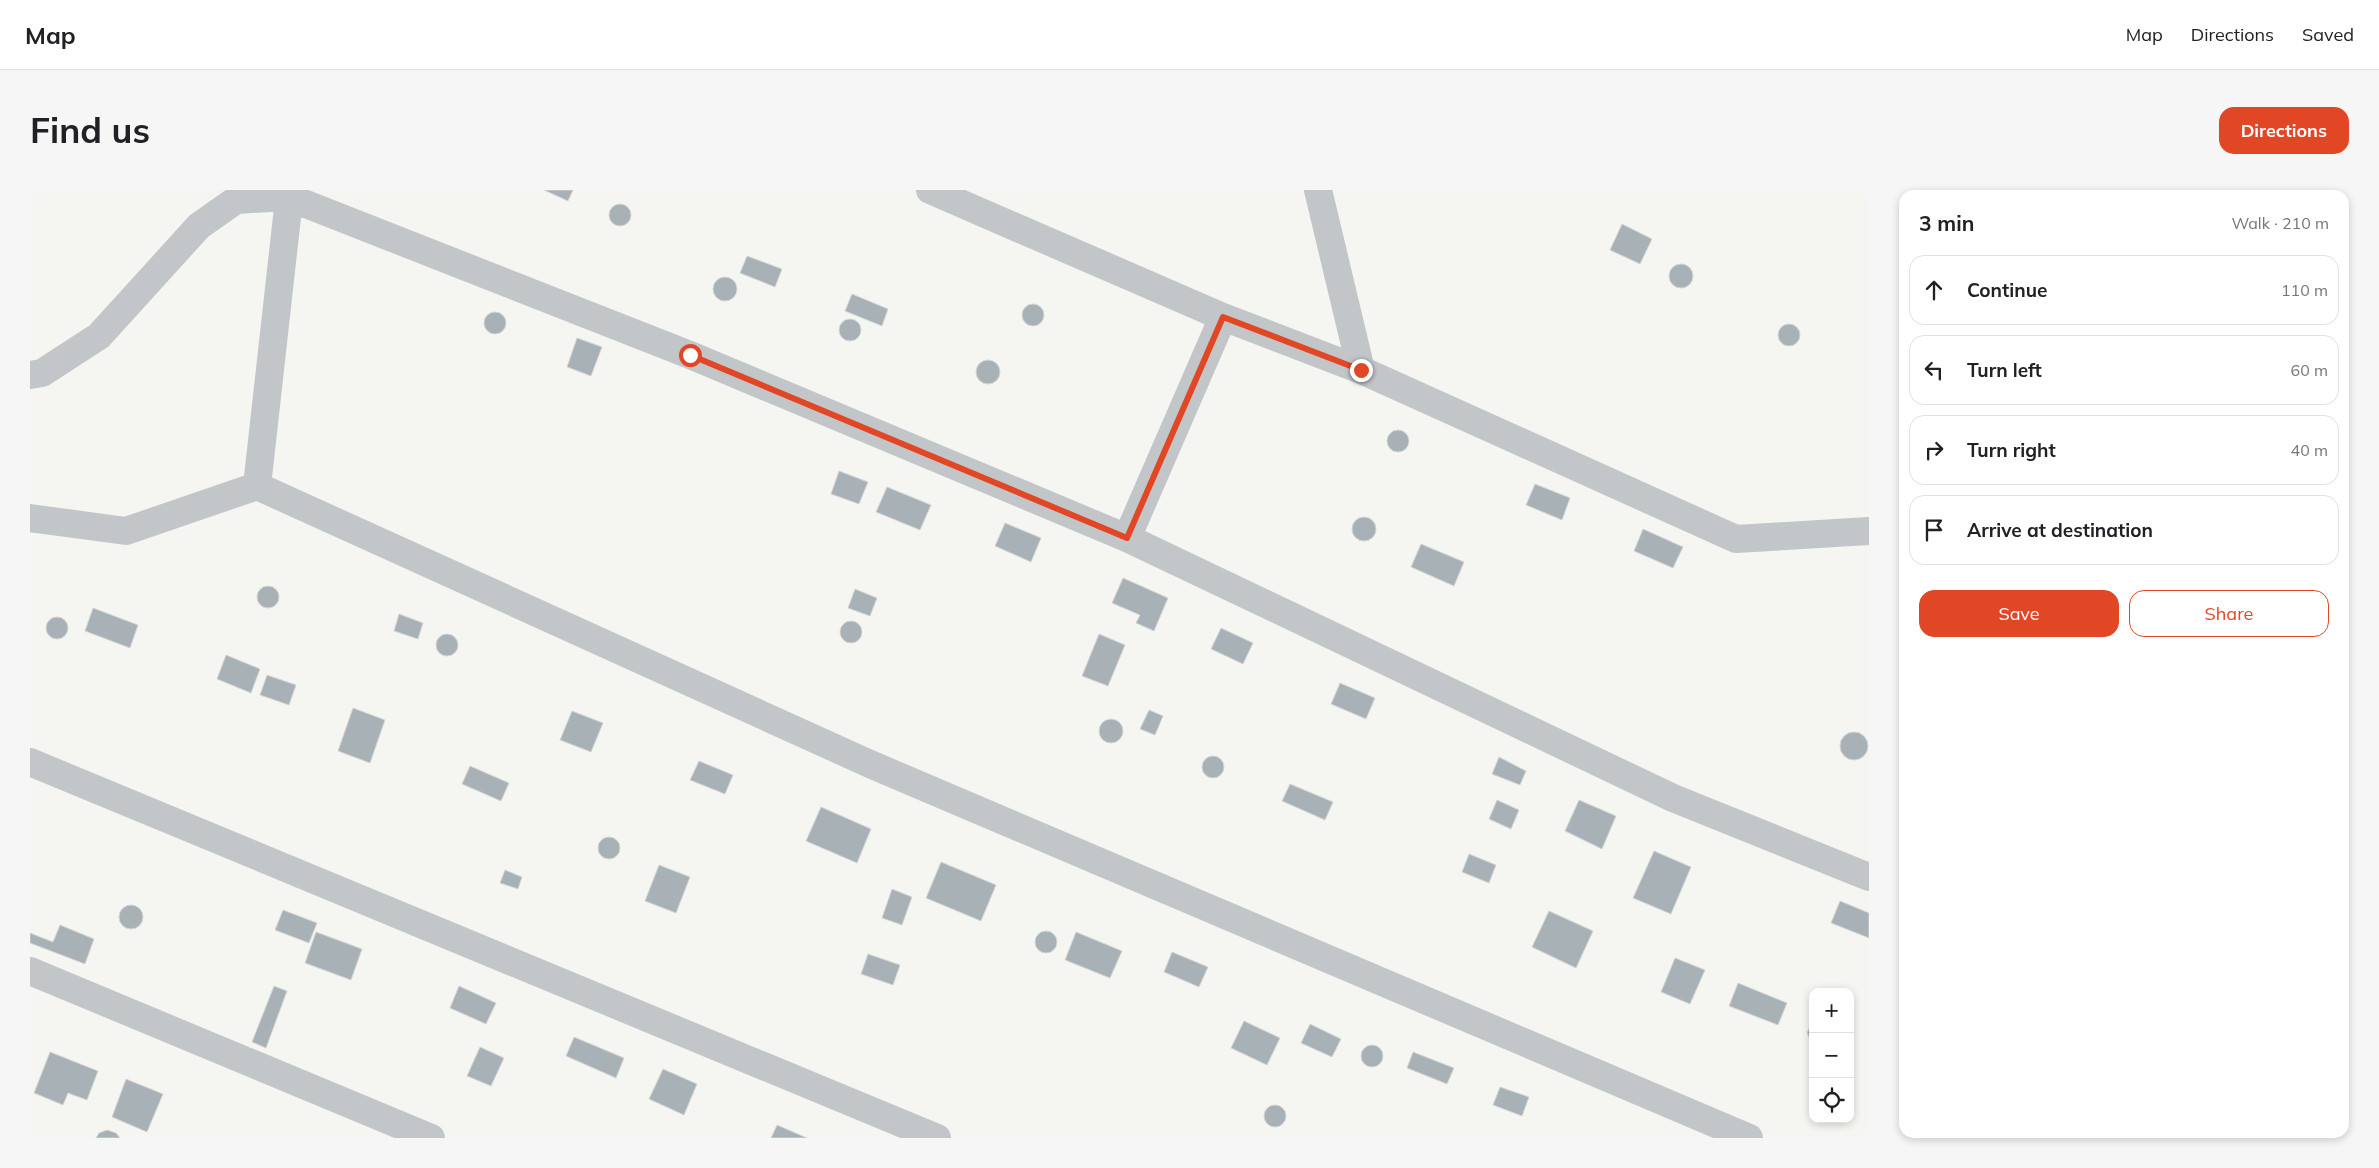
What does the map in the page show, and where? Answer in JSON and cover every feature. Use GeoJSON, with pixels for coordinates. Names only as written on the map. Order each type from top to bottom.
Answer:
{"type":"FeatureCollection","features":[{"type":"Feature","properties":{"kind":"street"},"geometry":{"type":"LineString","coordinates":[[930,190],[1223,317],[1361,370],[1736,538],[1869,531]]}},
{"type":"Feature","properties":{"kind":"street"},"geometry":{"type":"LineString","coordinates":[[1318,190],[1361,370]]}},
{"type":"Feature","properties":{"kind":"street"},"geometry":{"type":"LineString","coordinates":[[30,375],[42,373],[99,336],[198,226],[236,200],[289,194],[690,355],[1127,538],[1673,798],[1869,877]]}},
{"type":"Feature","properties":{"kind":"street"},"geometry":{"type":"LineString","coordinates":[[257,486],[289,194]]}},
{"type":"Feature","properties":{"kind":"street"},"geometry":{"type":"LineString","coordinates":[[1127,538],[1223,317]]}},
{"type":"Feature","properties":{"kind":"street"},"geometry":{"type":"LineString","coordinates":[[30,518],[126,531],[257,486],[870,764],[1750,1138]]}},
{"type":"Feature","properties":{"kind":"street"},"geometry":{"type":"LineString","coordinates":[[30,762],[937,1138]]}},
{"type":"Feature","properties":{"kind":"street"},"geometry":{"type":"LineString","coordinates":[[30,971],[431,1138]]}},
{"type":"Feature","properties":{"kind":"building"},"geometry":{"type":"Polygon","coordinates":[[[544,190],[573,190],[568,201],[544,190]]]}},
{"type":"Feature","properties":{"kind":"building"},"geometry":{"type":"Polygon","coordinates":[[[616,204],[624,204],[631,211],[631,219],[624,226],[616,226],[609,219],[609,211],[616,204]]]}},
{"type":"Feature","properties":{"kind":"building"},"geometry":{"type":"Polygon","coordinates":[[[1622,224],[1652,239],[1640,264],[1610,250],[1622,224]]]}},
{"type":"Feature","properties":{"kind":"building"},"geometry":{"type":"Polygon","coordinates":[[[747,256],[782,269],[775,287],[740,273],[747,256]]]}},
{"type":"Feature","properties":{"kind":"building"},"geometry":{"type":"Polygon","coordinates":[[[1681,264],[1689,268],[1693,276],[1689,284],[1681,288],[1673,284],[1669,276],[1673,268],[1681,264]]]}},
{"type":"Feature","properties":{"kind":"building"},"geometry":{"type":"Polygon","coordinates":[[[725,277],[733,281],[737,289],[733,297],[725,301],[717,297],[713,289],[717,281],[725,277]]]}},
{"type":"Feature","properties":{"kind":"building"},"geometry":{"type":"Polygon","coordinates":[[[852,294],[888,309],[882,326],[845,311],[852,294]]]}},
{"type":"Feature","properties":{"kind":"building"},"geometry":{"type":"Polygon","coordinates":[[[1029,304],[1037,304],[1044,311],[1044,319],[1037,326],[1029,326],[1022,319],[1022,311],[1029,304]]]}},
{"type":"Feature","properties":{"kind":"building"},"geometry":{"type":"Polygon","coordinates":[[[491,312],[499,312],[506,319],[506,327],[499,334],[491,334],[484,327],[484,319],[491,312]]]}},
{"type":"Feature","properties":{"kind":"building"},"geometry":{"type":"Polygon","coordinates":[[[846,319],[854,319],[861,326],[861,334],[854,341],[846,341],[839,334],[839,326],[846,319]]]}},
{"type":"Feature","properties":{"kind":"building"},"geometry":{"type":"Polygon","coordinates":[[[1785,324],[1793,324],[1800,331],[1800,339],[1793,346],[1785,346],[1778,339],[1778,331],[1785,324]]]}},
{"type":"Feature","properties":{"kind":"building"},"geometry":{"type":"Polygon","coordinates":[[[577,338],[602,347],[591,376],[567,367],[577,338]]]}},
{"type":"Feature","properties":{"kind":"building"},"geometry":{"type":"Polygon","coordinates":[[[988,360],[996,364],[1000,372],[996,380],[988,384],[980,380],[976,372],[980,364],[988,360]]]}},
{"type":"Feature","properties":{"kind":"building"},"geometry":{"type":"Polygon","coordinates":[[[1394,430],[1402,430],[1409,437],[1409,445],[1402,452],[1394,452],[1387,445],[1387,437],[1394,430]]]}},
{"type":"Feature","properties":{"kind":"building"},"geometry":{"type":"Polygon","coordinates":[[[839,471],[868,482],[859,504],[831,494],[839,471]]]}},
{"type":"Feature","properties":{"kind":"building"},"geometry":{"type":"Polygon","coordinates":[[[1535,484],[1570,498],[1562,520],[1526,505],[1535,484]]]}},
{"type":"Feature","properties":{"kind":"building"},"geometry":{"type":"Polygon","coordinates":[[[887,487],[931,505],[920,530],[876,512],[887,487]]]}},
{"type":"Feature","properties":{"kind":"building"},"geometry":{"type":"Polygon","coordinates":[[[1364,517],[1372,521],[1376,529],[1372,537],[1364,541],[1356,537],[1352,529],[1356,521],[1364,517]]]}},
{"type":"Feature","properties":{"kind":"building"},"geometry":{"type":"Polygon","coordinates":[[[1005,523],[1041,538],[1031,562],[995,546],[1005,523]]]}},
{"type":"Feature","properties":{"kind":"building"},"geometry":{"type":"Polygon","coordinates":[[[1643,529],[1683,547],[1673,568],[1634,551],[1643,529]]]}},
{"type":"Feature","properties":{"kind":"building"},"geometry":{"type":"Polygon","coordinates":[[[1421,544],[1464,562],[1454,586],[1411,567],[1421,544]]]}},
{"type":"Feature","properties":{"kind":"building"},"geometry":{"type":"Polygon","coordinates":[[[1123,578],[1168,598],[1154,631],[1136,623],[1140,615],[1112,603],[1123,578]]]}},
{"type":"Feature","properties":{"kind":"building"},"geometry":{"type":"Polygon","coordinates":[[[264,586],[272,586],[279,593],[279,601],[272,608],[264,608],[257,601],[257,593],[264,586]]]}},
{"type":"Feature","properties":{"kind":"building"},"geometry":{"type":"Polygon","coordinates":[[[855,589],[877,598],[870,616],[848,608],[855,589]]]}},
{"type":"Feature","properties":{"kind":"building"},"geometry":{"type":"Polygon","coordinates":[[[93,608],[138,625],[130,648],[85,631],[93,608]]]}},
{"type":"Feature","properties":{"kind":"building"},"geometry":{"type":"Polygon","coordinates":[[[399,614],[423,623],[418,639],[394,631],[399,614]]]}},
{"type":"Feature","properties":{"kind":"building"},"geometry":{"type":"Polygon","coordinates":[[[53,617],[61,617],[68,624],[68,632],[61,639],[53,639],[46,632],[46,624],[53,617]]]}},
{"type":"Feature","properties":{"kind":"building"},"geometry":{"type":"Polygon","coordinates":[[[847,621],[855,621],[862,628],[862,636],[855,643],[847,643],[840,636],[840,628],[847,621]]]}},
{"type":"Feature","properties":{"kind":"building"},"geometry":{"type":"Polygon","coordinates":[[[1221,628],[1253,643],[1243,664],[1211,649],[1221,628]]]}},
{"type":"Feature","properties":{"kind":"building"},"geometry":{"type":"Polygon","coordinates":[[[443,634],[451,634],[458,641],[458,649],[451,656],[443,656],[436,649],[436,641],[443,634]]]}},
{"type":"Feature","properties":{"kind":"building"},"geometry":{"type":"Polygon","coordinates":[[[1099,634],[1125,645],[1108,686],[1082,676],[1099,634]]]}},
{"type":"Feature","properties":{"kind":"building"},"geometry":{"type":"Polygon","coordinates":[[[226,655],[260,669],[251,693],[217,679],[226,655]]]}},
{"type":"Feature","properties":{"kind":"building"},"geometry":{"type":"Polygon","coordinates":[[[267,675],[296,685],[289,705],[260,695],[267,675]]]}},
{"type":"Feature","properties":{"kind":"building"},"geometry":{"type":"Polygon","coordinates":[[[1340,683],[1375,698],[1366,719],[1331,704],[1340,683]]]}},
{"type":"Feature","properties":{"kind":"building"},"geometry":{"type":"Polygon","coordinates":[[[353,708],[385,720],[370,763],[338,751],[353,708]]]}},
{"type":"Feature","properties":{"kind":"building"},"geometry":{"type":"Polygon","coordinates":[[[1149,710],[1163,716],[1155,735],[1140,729],[1149,710]]]}},
{"type":"Feature","properties":{"kind":"building"},"geometry":{"type":"Polygon","coordinates":[[[572,711],[603,723],[591,752],[560,740],[572,711]]]}},
{"type":"Feature","properties":{"kind":"building"},"geometry":{"type":"Polygon","coordinates":[[[1111,719],[1119,723],[1123,731],[1119,739],[1111,743],[1103,739],[1099,731],[1103,723],[1111,719]]]}},
{"type":"Feature","properties":{"kind":"building"},"geometry":{"type":"Polygon","coordinates":[[[1854,732],[1864,736],[1868,746],[1864,756],[1854,760],[1844,756],[1840,746],[1844,736],[1854,732]]]}},
{"type":"Feature","properties":{"kind":"building"},"geometry":{"type":"Polygon","coordinates":[[[1209,756],[1217,756],[1224,763],[1224,771],[1217,778],[1209,778],[1202,771],[1202,763],[1209,756]]]}},
{"type":"Feature","properties":{"kind":"building"},"geometry":{"type":"Polygon","coordinates":[[[1499,757],[1526,771],[1520,785],[1492,774],[1499,757]]]}},
{"type":"Feature","properties":{"kind":"building"},"geometry":{"type":"Polygon","coordinates":[[[699,761],[733,775],[725,794],[690,780],[699,761]]]}},
{"type":"Feature","properties":{"kind":"building"},"geometry":{"type":"Polygon","coordinates":[[[470,766],[509,783],[501,801],[462,784],[470,766]]]}},
{"type":"Feature","properties":{"kind":"building"},"geometry":{"type":"Polygon","coordinates":[[[1290,784],[1333,802],[1325,820],[1282,801],[1290,784]]]}},
{"type":"Feature","properties":{"kind":"building"},"geometry":{"type":"Polygon","coordinates":[[[1497,800],[1519,810],[1511,829],[1489,819],[1497,800]]]}},
{"type":"Feature","properties":{"kind":"building"},"geometry":{"type":"Polygon","coordinates":[[[1579,800],[1616,816],[1602,849],[1565,831],[1579,800]]]}},
{"type":"Feature","properties":{"kind":"building"},"geometry":{"type":"Polygon","coordinates":[[[821,807],[871,829],[857,863],[806,841],[821,807]]]}},
{"type":"Feature","properties":{"kind":"building"},"geometry":{"type":"Polygon","coordinates":[[[605,837],[613,837],[620,844],[620,852],[613,859],[605,859],[598,852],[598,844],[605,837]]]}},
{"type":"Feature","properties":{"kind":"building"},"geometry":{"type":"Polygon","coordinates":[[[1654,851],[1691,867],[1671,914],[1633,898],[1654,851]]]}},
{"type":"Feature","properties":{"kind":"building"},"geometry":{"type":"Polygon","coordinates":[[[1469,854],[1496,865],[1489,883],[1462,872],[1469,854]]]}},
{"type":"Feature","properties":{"kind":"building"},"geometry":{"type":"Polygon","coordinates":[[[941,862],[996,885],[981,921],[926,898],[941,862]]]}},
{"type":"Feature","properties":{"kind":"building"},"geometry":{"type":"Polygon","coordinates":[[[659,865],[690,877],[676,913],[645,901],[659,865]]]}},
{"type":"Feature","properties":{"kind":"building"},"geometry":{"type":"Polygon","coordinates":[[[505,870],[522,877],[518,889],[500,883],[505,870]]]}},
{"type":"Feature","properties":{"kind":"building"},"geometry":{"type":"Polygon","coordinates":[[[892,889],[912,897],[902,925],[882,918],[892,889]]]}},
{"type":"Feature","properties":{"kind":"building"},"geometry":{"type":"Polygon","coordinates":[[[1840,901],[1869,913],[1869,938],[1831,923],[1840,901]]]}},
{"type":"Feature","properties":{"kind":"building"},"geometry":{"type":"Polygon","coordinates":[[[131,905],[136,906],[142,912],[142,922],[136,928],[131,929],[126,928],[120,922],[119,917],[120,912],[126,906],[131,905]]]}},
{"type":"Feature","properties":{"kind":"building"},"geometry":{"type":"Polygon","coordinates":[[[283,910],[317,923],[309,943],[275,930],[283,910]]]}},
{"type":"Feature","properties":{"kind":"building"},"geometry":{"type":"Polygon","coordinates":[[[1549,911],[1593,931],[1576,968],[1532,947],[1549,911]]]}},
{"type":"Feature","properties":{"kind":"building"},"geometry":{"type":"Polygon","coordinates":[[[60,925],[94,939],[85,964],[30,943],[30,933],[53,942],[60,925]]]}},
{"type":"Feature","properties":{"kind":"building"},"geometry":{"type":"Polygon","coordinates":[[[1042,931],[1050,931],[1057,938],[1057,946],[1050,953],[1042,953],[1035,946],[1035,938],[1042,931]]]}},
{"type":"Feature","properties":{"kind":"building"},"geometry":{"type":"Polygon","coordinates":[[[316,932],[362,949],[351,980],[305,963],[316,932]]]}},
{"type":"Feature","properties":{"kind":"building"},"geometry":{"type":"Polygon","coordinates":[[[1076,932],[1122,951],[1110,978],[1065,960],[1076,932]]]}},
{"type":"Feature","properties":{"kind":"building"},"geometry":{"type":"Polygon","coordinates":[[[1172,952],[1208,967],[1199,987],[1164,972],[1172,952]]]}},
{"type":"Feature","properties":{"kind":"building"},"geometry":{"type":"Polygon","coordinates":[[[868,954],[900,965],[893,985],[861,974],[868,954]]]}},
{"type":"Feature","properties":{"kind":"building"},"geometry":{"type":"Polygon","coordinates":[[[1675,958],[1705,970],[1690,1004],[1661,992],[1675,958]]]}},
{"type":"Feature","properties":{"kind":"building"},"geometry":{"type":"Polygon","coordinates":[[[1738,983],[1787,1003],[1778,1025],[1729,1006],[1738,983]]]}},
{"type":"Feature","properties":{"kind":"building"},"geometry":{"type":"Polygon","coordinates":[[[274,986],[287,991],[266,1048],[252,1042],[274,986]]]}},
{"type":"Feature","properties":{"kind":"building"},"geometry":{"type":"Polygon","coordinates":[[[459,986],[496,1003],[486,1024],[450,1008],[459,986]]]}},
{"type":"Feature","properties":{"kind":"building"},"geometry":{"type":"Polygon","coordinates":[[[1244,1021],[1280,1038],[1267,1065],[1231,1048],[1244,1021]]]}},
{"type":"Feature","properties":{"kind":"building"},"geometry":{"type":"Polygon","coordinates":[[[1310,1024],[1341,1039],[1332,1057],[1301,1043],[1310,1024]]]}},
{"type":"Feature","properties":{"kind":"building"},"geometry":{"type":"Polygon","coordinates":[[[574,1037],[624,1058],[616,1078],[566,1056],[574,1037]]]}},
{"type":"Feature","properties":{"kind":"building"},"geometry":{"type":"Polygon","coordinates":[[[1368,1045],[1376,1045],[1383,1052],[1383,1060],[1376,1067],[1368,1067],[1361,1060],[1361,1052],[1368,1045]]]}},
{"type":"Feature","properties":{"kind":"building"},"geometry":{"type":"Polygon","coordinates":[[[480,1047],[504,1058],[491,1086],[467,1076],[480,1047]]]}},
{"type":"Feature","properties":{"kind":"building"},"geometry":{"type":"Polygon","coordinates":[[[50,1052],[98,1071],[87,1100],[68,1093],[63,1105],[34,1093],[50,1052]]]}},
{"type":"Feature","properties":{"kind":"building"},"geometry":{"type":"Polygon","coordinates":[[[1413,1052],[1454,1068],[1447,1084],[1407,1068],[1413,1052]]]}},
{"type":"Feature","properties":{"kind":"building"},"geometry":{"type":"Polygon","coordinates":[[[663,1069],[697,1084],[684,1115],[649,1099],[663,1069]]]}},
{"type":"Feature","properties":{"kind":"building"},"geometry":{"type":"Polygon","coordinates":[[[126,1079],[163,1094],[147,1132],[112,1117],[126,1079]]]}},
{"type":"Feature","properties":{"kind":"building"},"geometry":{"type":"Polygon","coordinates":[[[1500,1087],[1529,1097],[1522,1116],[1493,1105],[1500,1087]]]}},
{"type":"Feature","properties":{"kind":"building"},"geometry":{"type":"Polygon","coordinates":[[[1271,1105],[1279,1105],[1286,1112],[1286,1120],[1279,1127],[1271,1127],[1264,1120],[1264,1112],[1271,1105]]]}},
{"type":"Feature","properties":{"kind":"building"},"geometry":{"type":"Polygon","coordinates":[[[777,1125],[807,1138],[771,1138],[777,1125]]]}},
{"type":"Feature","properties":{"kind":"building"},"geometry":{"type":"Polygon","coordinates":[[[107,1130],[116,1133],[120,1138],[96,1138],[99,1133],[107,1130]]]}},
{"type":"Feature","properties":{"kind":"route"},"geometry":{"type":"LineString","coordinates":[[690,355],[1127,538],[1223,317],[1361,370]]}}]}
